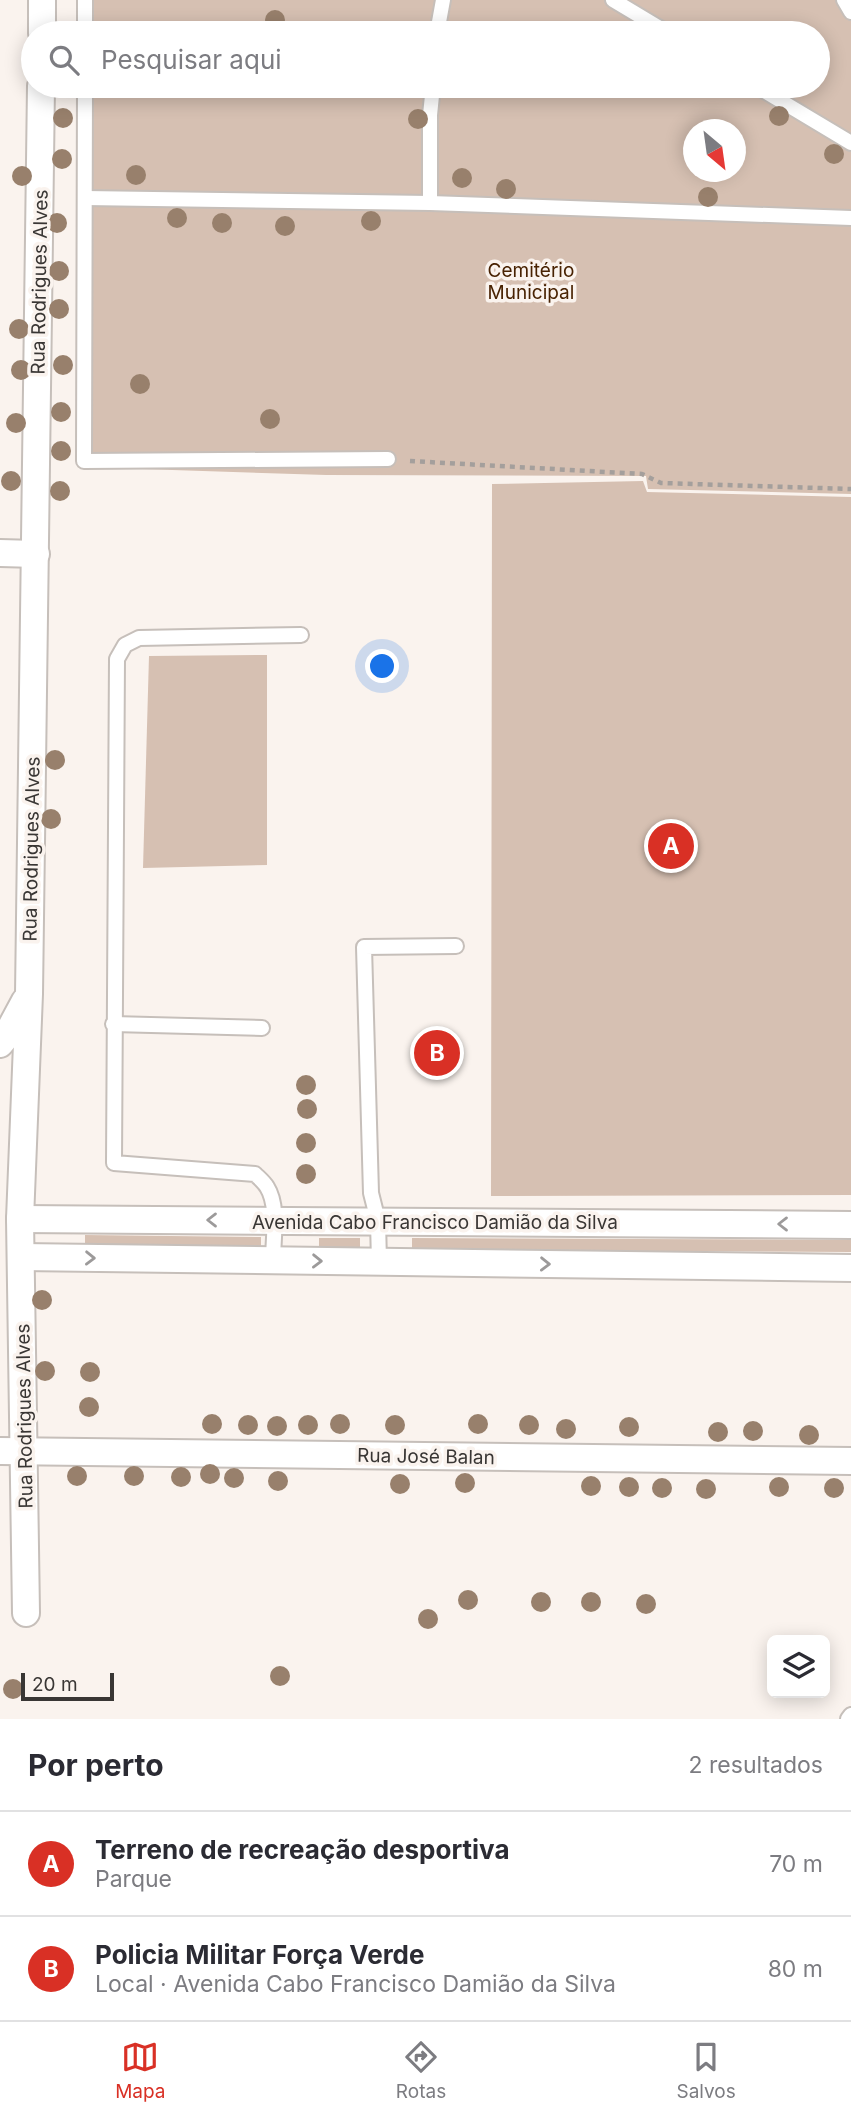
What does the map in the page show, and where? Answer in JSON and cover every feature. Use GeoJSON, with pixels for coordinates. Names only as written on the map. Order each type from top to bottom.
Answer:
{"type":"FeatureCollection","features":[{"type":"Feature","properties":{"kind":"street"},"geometry":{"type":"LineString","coordinates":[[42,0],[42,21]]}},
{"type":"Feature","properties":{"kind":"street","name":"Rua Rodrigues Alves"},"geometry":{"type":"LineString","coordinates":[[26,1613],[12,1451],[22,1258],[20,1185],[29,994],[41,98]]}},
{"type":"Feature","properties":{"kind":"street"},"geometry":{"type":"LineString","coordinates":[[0,553],[36,554]]}},
{"type":"Feature","properties":{"kind":"street"},"geometry":{"type":"LineString","coordinates":[[0,1044],[29,994]]}},
{"type":"Feature","properties":{"kind":"street"},"geometry":{"type":"LineString","coordinates":[[0,1158],[20,1185]]}},
{"type":"Feature","properties":{"kind":"street","name":"Avenida Cabo Francisco Damião da Silva"},"geometry":{"type":"LineString","coordinates":[[20,1219],[851,1225]]}},
{"type":"Feature","properties":{"kind":"street","name":"Avenida Cabo Francisco Damião da Silva"},"geometry":{"type":"LineString","coordinates":[[22,1258],[851,1268]]}},
{"type":"Feature","properties":{"kind":"street","name":"Rua José Balan"},"geometry":{"type":"LineString","coordinates":[[12,1451],[851,1461]]}},
{"type":"Feature","properties":{"kind":"lane"},"geometry":{"type":"LineString","coordinates":[[85,0],[85,21]]}},
{"type":"Feature","properties":{"kind":"lane"},"geometry":{"type":"LineString","coordinates":[[439,21],[443,0]]}},
{"type":"Feature","properties":{"kind":"lane"},"geometry":{"type":"LineString","coordinates":[[612,0],[648,21]]}},
{"type":"Feature","properties":{"kind":"lane"},"geometry":{"type":"LineString","coordinates":[[844,0],[851,12]]}},
{"type":"Feature","properties":{"kind":"lane"},"geometry":{"type":"LineString","coordinates":[[85,98],[84,461],[388,459]]}},
{"type":"Feature","properties":{"kind":"lane"},"geometry":{"type":"LineString","coordinates":[[430,203],[432,98]]}},
{"type":"Feature","properties":{"kind":"lane"},"geometry":{"type":"LineString","coordinates":[[775,98],[851,143]]}},
{"type":"Feature","properties":{"kind":"lane"},"geometry":{"type":"LineString","coordinates":[[85,198],[430,203],[851,218]]}},
{"type":"Feature","properties":{"kind":"lane"},"geometry":{"type":"LineString","coordinates":[[273,1261],[274,1220],[271,1197],[265,1185],[254,1174],[114,1163],[117,659],[125,645],[139,638],[301,635]]}},
{"type":"Feature","properties":{"kind":"lane"},"geometry":{"type":"LineString","coordinates":[[379,1262],[377,1221],[371,1193],[364,947],[456,946]]}},
{"type":"Feature","properties":{"kind":"lane"},"geometry":{"type":"LineString","coordinates":[[113,1024],[262,1028]]}},
{"type":"Feature","properties":{"kind":"lane"},"geometry":{"type":"LineString","coordinates":[[848,1719],[851,1715]]}},
{"type":"Feature","properties":{"kind":"path"},"geometry":{"type":"LineString","coordinates":[[388,459],[642,474],[661,483],[851,489]]}},
{"type":"Feature","properties":{"kind":"green space","name":"Cemitério Municipal"},"geometry":{"type":"Polygon","coordinates":[[[83,0],[851,0],[851,494],[648,489],[646,476],[326,475],[81,467],[83,98],[830,98],[830,21],[83,21],[83,0]]]}},
{"type":"Feature","properties":{"kind":"green space"},"geometry":{"type":"Polygon","coordinates":[[[643,481],[647,492],[851,497],[851,1195],[491,1196],[492,484],[643,481]]]}},
{"type":"Feature","properties":{"kind":"green space"},"geometry":{"type":"Polygon","coordinates":[[[267,655],[267,865],[143,868],[149,656],[267,655]]]}},
{"type":"Feature","properties":{"kind":"green space"},"geometry":{"type":"Polygon","coordinates":[[[85,1235],[261,1237],[261,1246],[85,1244],[85,1235]]]}},
{"type":"Feature","properties":{"kind":"green space"},"geometry":{"type":"Polygon","coordinates":[[[319,1238],[360,1238],[360,1247],[319,1247],[319,1238]]]}},
{"type":"Feature","properties":{"kind":"green space"},"geometry":{"type":"Polygon","coordinates":[[[412,1238],[851,1240],[851,1252],[412,1250],[412,1238]]]}},
{"type":"Feature","properties":{"kind":"place","name":"Terreno de recreação desportiva"},"geometry":{"type":"Point","coordinates":[671,846]}},
{"type":"Feature","properties":{"kind":"place","name":"Policia Militar Força Verde"},"geometry":{"type":"Point","coordinates":[437,1053]}}]}
